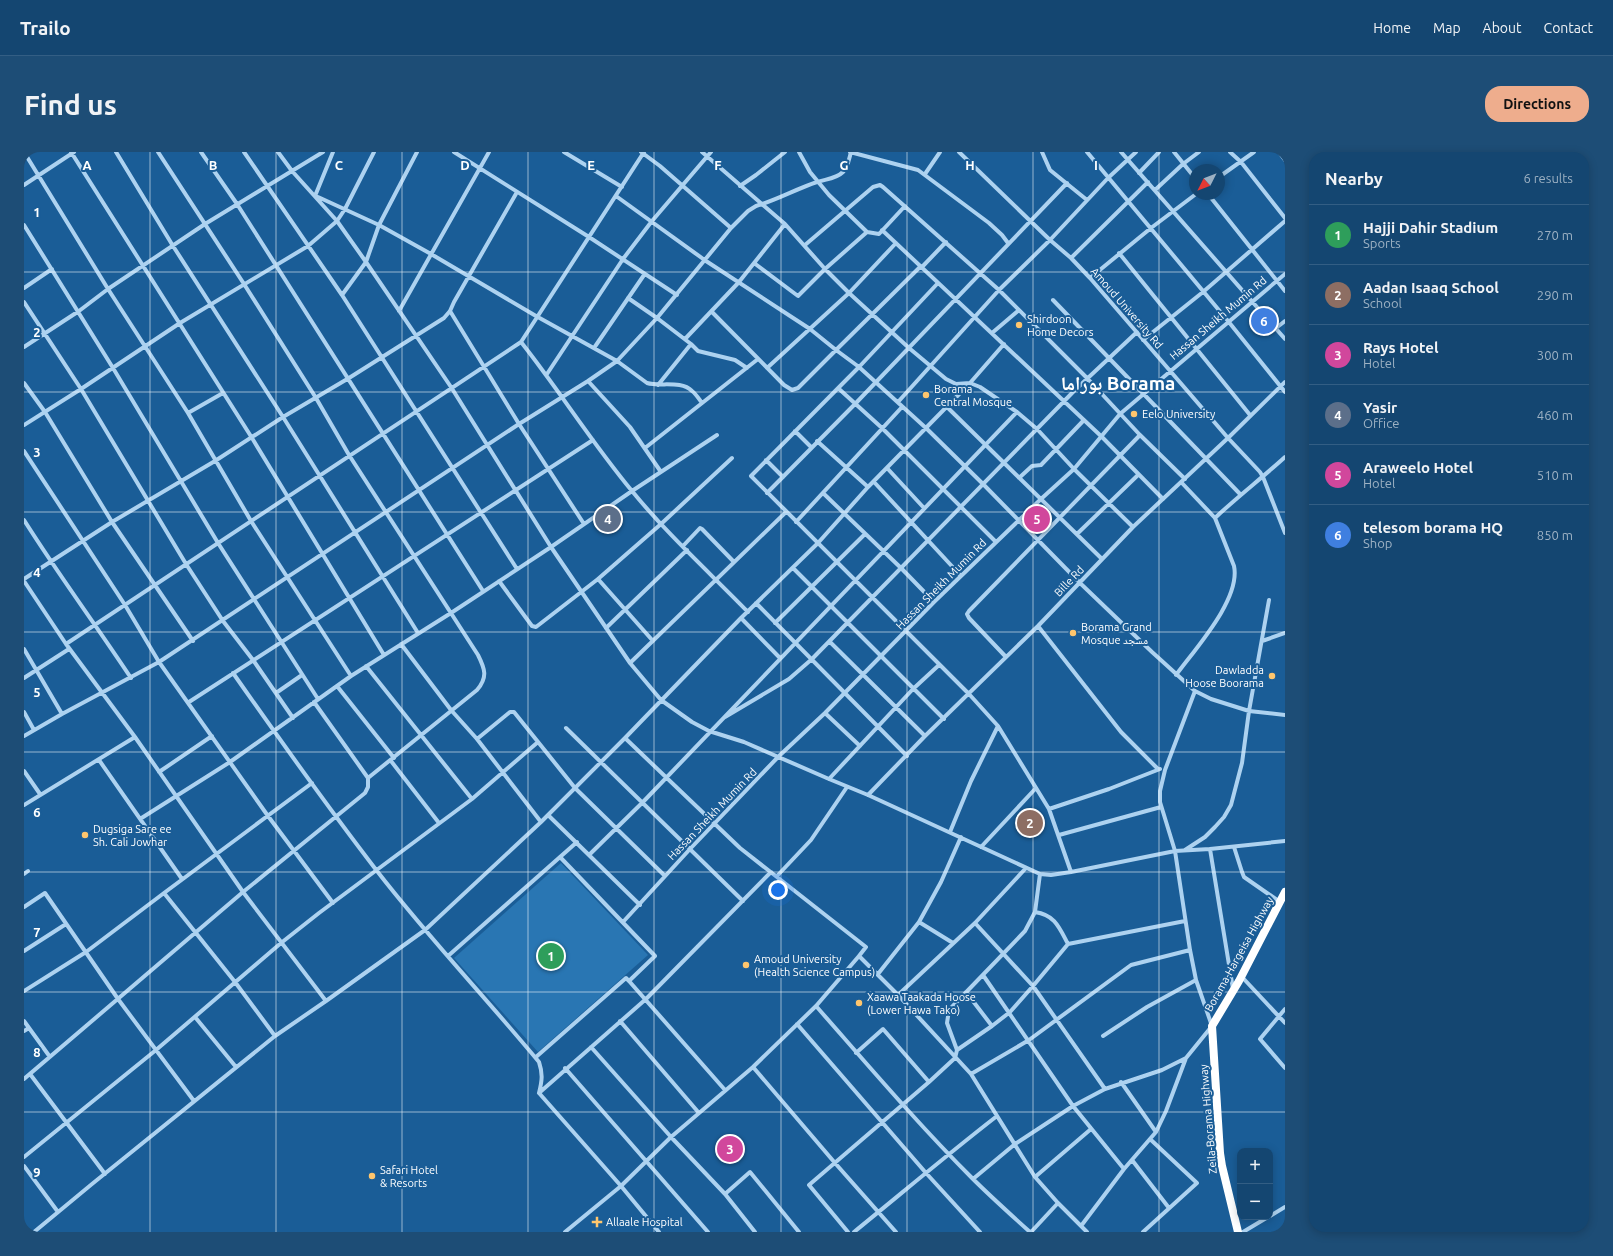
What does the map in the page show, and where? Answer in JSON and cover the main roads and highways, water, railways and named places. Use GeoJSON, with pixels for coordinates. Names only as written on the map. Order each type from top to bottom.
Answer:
{"type":"FeatureCollection","features":[{"type":"Feature","properties":{"kind":"highway","name":"Borama-Hargeisa Highway"},"geometry":{"type":"LineString","coordinates":[[1212,1026],[1242,977],[1285,892]]}},
{"type":"Feature","properties":{"kind":"highway","name":"Zeila-Borama Highway"},"geometry":{"type":"LineString","coordinates":[[1212,1026],[1220,1153],[1238,1232]]}},
{"type":"Feature","properties":{"kind":"place","name":"telesom borama HQ"},"geometry":{"type":"Point","coordinates":[1264,321]}},
{"type":"Feature","properties":{"kind":"place","name":"Shirdoon Home Decors"},"geometry":{"type":"Point","coordinates":[1019,325]}},
{"type":"Feature","properties":{"kind":"place","name":"Borama Central Mosque"},"geometry":{"type":"Point","coordinates":[926,395]}},
{"type":"Feature","properties":{"kind":"place","name":"Eelo University"},"geometry":{"type":"Point","coordinates":[1134,414]}},
{"type":"Feature","properties":{"kind":"place","name":"Yasir"},"geometry":{"type":"Point","coordinates":[608,519]}},
{"type":"Feature","properties":{"kind":"place","name":"Araweelo Hotel"},"geometry":{"type":"Point","coordinates":[1037,519]}},
{"type":"Feature","properties":{"kind":"place","name":"Borama Grand Mosque مسجد"},"geometry":{"type":"Point","coordinates":[1073,633]}},
{"type":"Feature","properties":{"kind":"place","name":"Dawladda Hoose Boorama"},"geometry":{"type":"Point","coordinates":[1272,676]}},
{"type":"Feature","properties":{"kind":"place","name":"Aadan Isaaq School"},"geometry":{"type":"Point","coordinates":[1030,823]}},
{"type":"Feature","properties":{"kind":"place","name":"Dugsiga Sare ee Sh. Cali Jowhar"},"geometry":{"type":"Point","coordinates":[85,835]}},
{"type":"Feature","properties":{"kind":"place","name":"Hajji Dahir Stadium"},"geometry":{"type":"Point","coordinates":[551,956]}},
{"type":"Feature","properties":{"kind":"place","name":"Amoud University (Health Science Campus)"},"geometry":{"type":"Point","coordinates":[746,965]}},
{"type":"Feature","properties":{"kind":"place","name":"Xaawa Taakada Hoose (Lower Hawa Tako)"},"geometry":{"type":"Point","coordinates":[859,1003]}},
{"type":"Feature","properties":{"kind":"place","name":"Rays Hotel"},"geometry":{"type":"Point","coordinates":[730,1149]}},
{"type":"Feature","properties":{"kind":"place","name":"Safari Hotel & Resorts"},"geometry":{"type":"Point","coordinates":[372,1176]}},
{"type":"Feature","properties":{"kind":"place","name":"Allaale Hospital"},"geometry":{"type":"Point","coordinates":[597,1222]}},
{"type":"Feature","properties":{"kind":"district","name":"بوراما Borama"},"geometry":{"type":"Point","coordinates":[1118,383]}}]}
